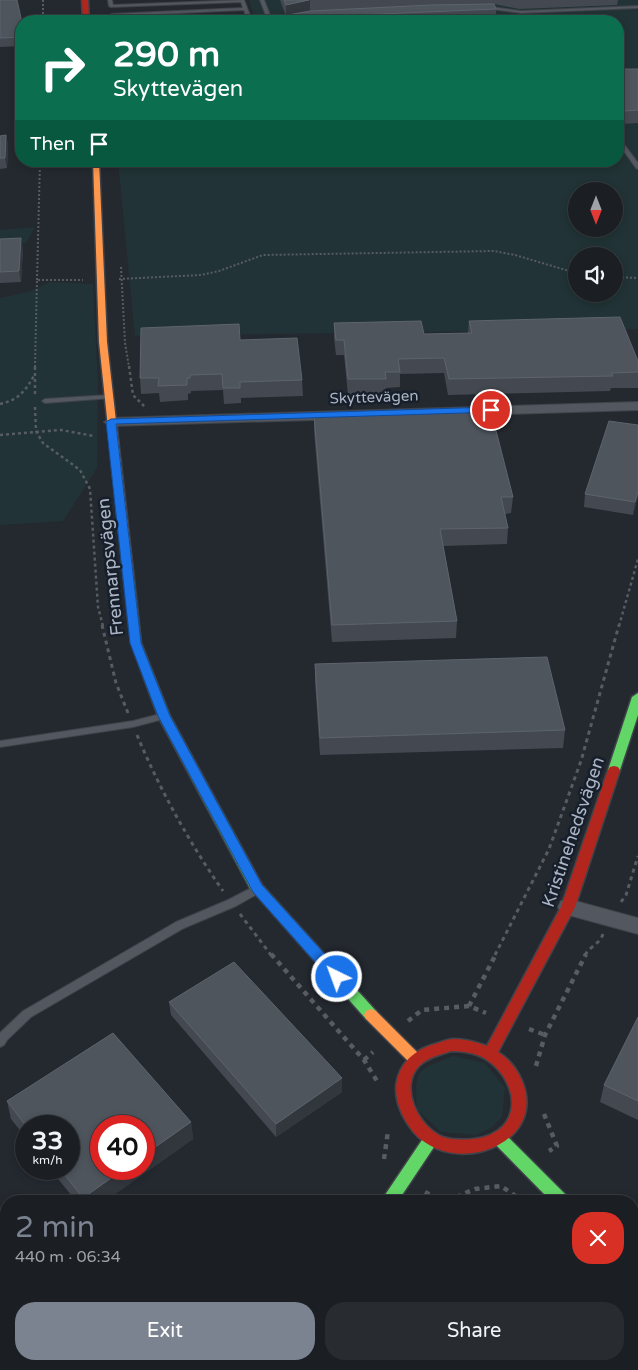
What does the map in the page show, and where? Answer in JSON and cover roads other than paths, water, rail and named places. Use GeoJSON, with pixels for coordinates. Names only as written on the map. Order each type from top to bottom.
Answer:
{"type":"FeatureCollection","features":[{"type":"Feature","properties":{"kind":"street"},"geometry":{"type":"LineString","coordinates":[[85,0],[86,15]]}},
{"type":"Feature","properties":{"kind":"street","name":"Frennarpsvägen"},"geometry":{"type":"LineString","coordinates":[[96,167],[103,342],[136,643],[164,716],[258,888],[390,1036],[416,1060]]}},
{"type":"Feature","properties":{"kind":"street","name":"Skyttevägen"},"geometry":{"type":"LineString","coordinates":[[112,428],[144,420],[638,406]]}},
{"type":"Feature","properties":{"kind":"street","name":"Kristinehedsvägen"},"geometry":{"type":"LineString","coordinates":[[490,1054],[568,907],[638,697]]}},
{"type":"Feature","properties":{"kind":"street"},"geometry":{"type":"LineString","coordinates":[[568,907],[610,920],[638,926]]}},
{"type":"Feature","properties":{"kind":"street"},"geometry":{"type":"LineString","coordinates":[[451,1045],[471,1046],[490,1054],[511,1072],[517,1083],[520,1095],[520,1107],[516,1119],[509,1130],[490,1143],[471,1147],[450,1146],[431,1139],[412,1122],[402,1100],[404,1079],[416,1060],[432,1050],[451,1045]]}},
{"type":"Feature","properties":{"kind":"street"},"geometry":{"type":"LineString","coordinates":[[498,1138],[555,1195]]}},
{"type":"Feature","properties":{"kind":"street"},"geometry":{"type":"LineString","coordinates":[[393,1195],[431,1139]]}},
{"type":"Feature","properties":{"kind":"lane"},"geometry":{"type":"LineString","coordinates":[[110,0],[112,15],[246,9]]}},
{"type":"Feature","properties":{"kind":"lane"},"geometry":{"type":"LineString","coordinates":[[262,0],[268,15]]}},
{"type":"Feature","properties":{"kind":"lane"},"geometry":{"type":"LineString","coordinates":[[111,6],[244,1],[248,15]]}},
{"type":"Feature","properties":{"kind":"lane"},"geometry":{"type":"LineString","coordinates":[[476,7],[494,7],[521,12],[638,7]]}},
{"type":"Feature","properties":{"kind":"lane"},"geometry":{"type":"LineString","coordinates":[[624,148],[638,167]]}},
{"type":"Feature","properties":{"kind":"lane"},"geometry":{"type":"LineString","coordinates":[[45,401],[109,397]]}},
{"type":"Feature","properties":{"kind":"lane"},"geometry":{"type":"LineString","coordinates":[[0,744],[133,724],[164,716]]}},
{"type":"Feature","properties":{"kind":"lane"},"geometry":{"type":"LineString","coordinates":[[0,1042],[27,1014],[180,925],[232,903],[258,888]]}}]}
